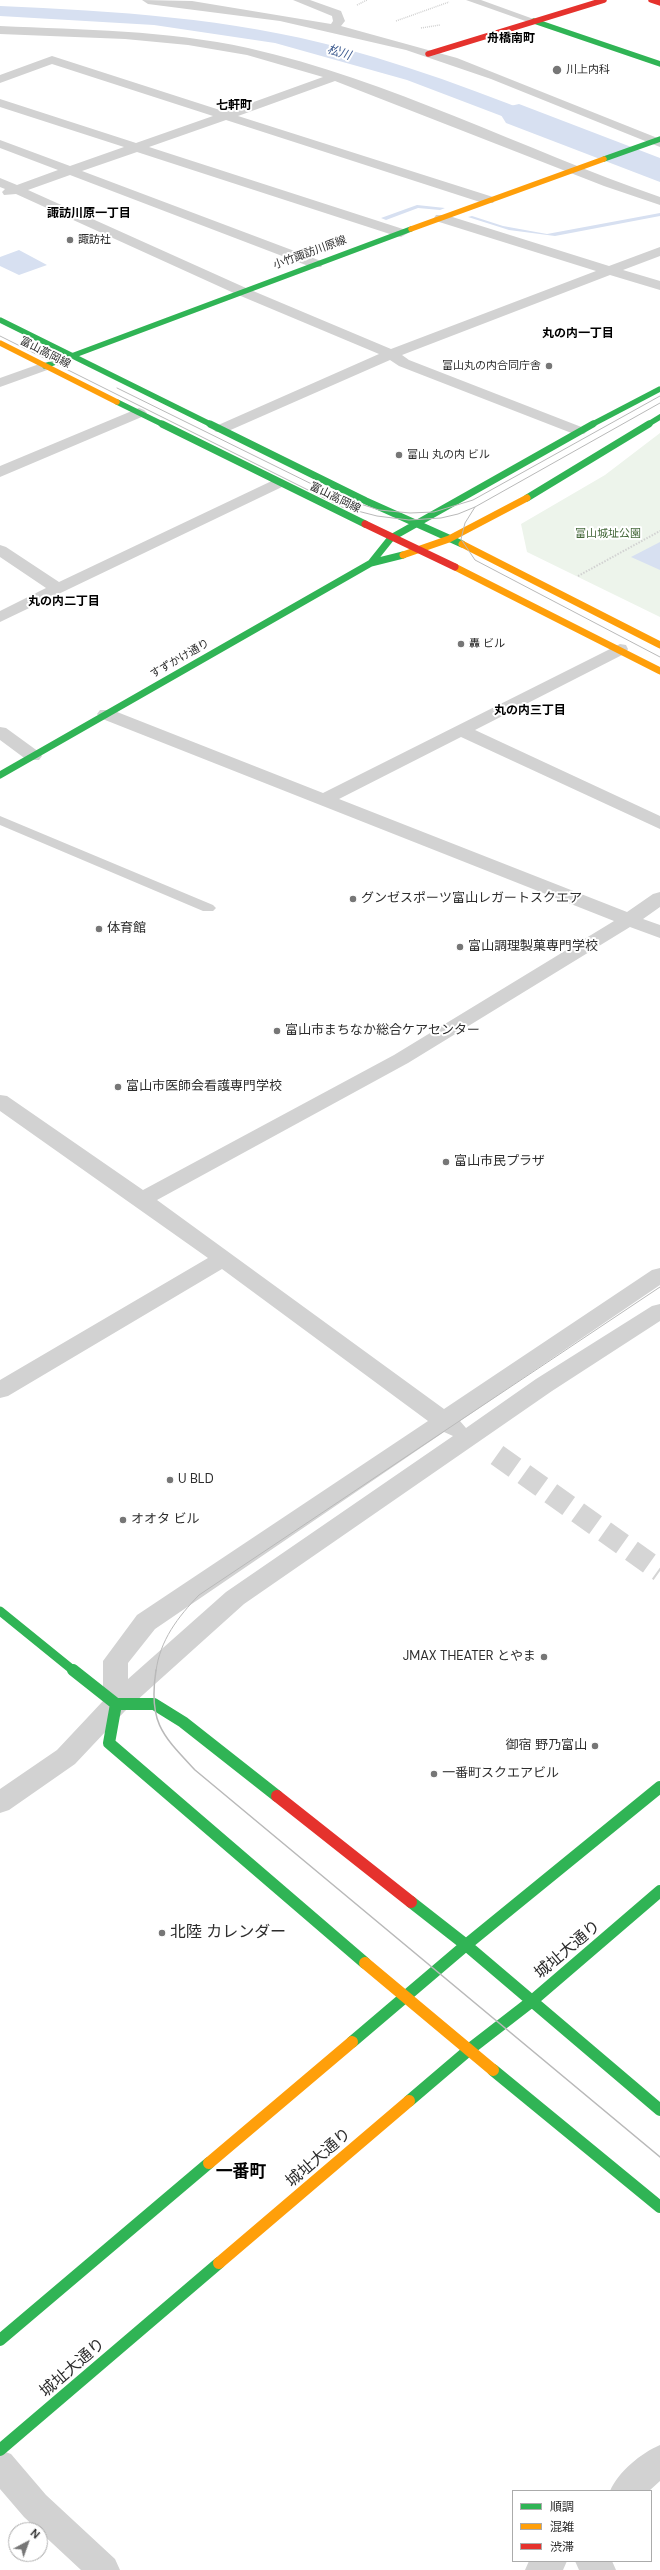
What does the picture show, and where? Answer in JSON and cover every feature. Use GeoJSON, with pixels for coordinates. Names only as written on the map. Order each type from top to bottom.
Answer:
{"type":"FeatureCollection","features":[{"type":"Feature","properties":{"kind":"main road"},"geometry":{"type":"LineString","coordinates":[[428,54],[604,0]]}},
{"type":"Feature","properties":{"kind":"main road"},"geometry":{"type":"LineString","coordinates":[[651,0],[660,3]]}},
{"type":"Feature","properties":{"kind":"main road"},"geometry":{"type":"LineString","coordinates":[[534,21],[660,64]]}},
{"type":"Feature","properties":{"kind":"main road","name":"小竹諏訪川原線"},"geometry":{"type":"LineString","coordinates":[[45,366],[241,291],[488,200],[578,167],[658,141]]}},
{"type":"Feature","properties":{"kind":"main road","name":"富山高岡線"},"geometry":{"type":"LineString","coordinates":[[0,320],[221,429],[490,557],[660,645]]}},
{"type":"Feature","properties":{"kind":"main road","name":"富山高岡線"},"geometry":{"type":"LineString","coordinates":[[0,343],[278,483],[620,649],[660,671]]}},
{"type":"Feature","properties":{"kind":"main road"},"geometry":{"type":"LineString","coordinates":[[371,563],[391,538],[579,431],[660,389]]}},
{"type":"Feature","properties":{"kind":"main road"},"geometry":{"type":"LineString","coordinates":[[371,563],[418,551],[450,538],[490,518],[580,467],[660,417]]}},
{"type":"Feature","properties":{"kind":"main road","name":"すずかけ通り"},"geometry":{"type":"LineString","coordinates":[[0,775],[371,563]]}},
{"type":"Feature","properties":{"kind":"main road"},"geometry":{"type":"LineString","coordinates":[[0,1611],[116,1704],[154,1704],[183,1722],[466,1945],[660,2110]]}},
{"type":"Feature","properties":{"kind":"main road"},"geometry":{"type":"LineString","coordinates":[[116,1704],[108,1744],[405,1997],[660,2207]]}},
{"type":"Feature","properties":{"kind":"main road"},"geometry":{"type":"LineString","coordinates":[[0,2340],[466,1945],[660,1787]]}},
{"type":"Feature","properties":{"kind":"main road","name":"城址大通り"},"geometry":{"type":"LineString","coordinates":[[0,2450],[470,2049],[532,2001],[660,1891]]}},
{"type":"Feature","properties":{"kind":"street"},"geometry":{"type":"LineString","coordinates":[[156,0],[233,10],[334,28],[428,54],[494,76],[658,141]]}},
{"type":"Feature","properties":{"kind":"street"},"geometry":{"type":"LineString","coordinates":[[300,0],[337,14],[339,21],[334,28]]}},
{"type":"Feature","properties":{"kind":"street"},"geometry":{"type":"LineString","coordinates":[[0,30],[128,37],[246,52],[336,77],[578,167],[660,200]]}},
{"type":"Feature","properties":{"kind":"street"},"geometry":{"type":"LineString","coordinates":[[52,60],[66,34]]}},
{"type":"Feature","properties":{"kind":"street"},"geometry":{"type":"LineString","coordinates":[[0,79],[52,60],[488,200]]}},
{"type":"Feature","properties":{"kind":"street"},"geometry":{"type":"LineString","coordinates":[[0,195],[336,77]]}},
{"type":"Feature","properties":{"kind":"street"},"geometry":{"type":"LineString","coordinates":[[0,103],[401,233]]}},
{"type":"Feature","properties":{"kind":"street"},"geometry":{"type":"LineString","coordinates":[[0,144],[68,172],[316,264]]}},
{"type":"Feature","properties":{"kind":"street"},"geometry":{"type":"LineString","coordinates":[[0,182],[241,291],[390,354],[404,363],[579,431]]}},
{"type":"Feature","properties":{"kind":"street"},"geometry":{"type":"LineString","coordinates":[[441,218],[660,286]]}},
{"type":"Feature","properties":{"kind":"street"},"geometry":{"type":"LineString","coordinates":[[221,429],[390,354],[605,270],[660,251]]}},
{"type":"Feature","properties":{"kind":"street"},"geometry":{"type":"LineString","coordinates":[[0,383],[45,366]]}},
{"type":"Feature","properties":{"kind":"street"},"geometry":{"type":"LineString","coordinates":[[0,472],[139,413]]}},
{"type":"Feature","properties":{"kind":"street"},"geometry":{"type":"LineString","coordinates":[[0,616],[278,483]]}},
{"type":"Feature","properties":{"kind":"street"},"geometry":{"type":"LineString","coordinates":[[0,550],[57,588]]}},
{"type":"Feature","properties":{"kind":"street"},"geometry":{"type":"LineString","coordinates":[[324,800],[620,649]]}},
{"type":"Feature","properties":{"kind":"street"},"geometry":{"type":"LineString","coordinates":[[106,714],[660,932]]}},
{"type":"Feature","properties":{"kind":"street"},"geometry":{"type":"LineString","coordinates":[[460,730],[660,823]]}},
{"type":"Feature","properties":{"kind":"street"},"geometry":{"type":"LineString","coordinates":[[0,732],[33,756]]}},
{"type":"Feature","properties":{"kind":"street"},"geometry":{"type":"LineString","coordinates":[[142,1199],[401,1059],[628,920],[660,898]]}},
{"type":"Feature","properties":{"kind":"street"},"geometry":{"type":"LineString","coordinates":[[0,1101],[142,1199],[224,1258],[467,1438]]}},
{"type":"Feature","properties":{"kind":"street"},"geometry":{"type":"LineString","coordinates":[[0,1390],[224,1258]]}},
{"type":"Feature","properties":{"kind":"street"},"geometry":{"type":"LineString","coordinates":[[116,1704],[115,1661],[146,1622],[660,1275]]}},
{"type":"Feature","properties":{"kind":"street"},"geometry":{"type":"LineString","coordinates":[[0,1803],[66,1757],[116,1704],[235,1598],[544,1385],[656,1319]]}},
{"type":"Feature","properties":{"kind":"street"},"geometry":{"type":"LineString","coordinates":[[627,2490],[660,2460]]}},
{"type":"Feature","properties":{"kind":"street"},"geometry":{"type":"LineString","coordinates":[[0,2465],[35,2506],[104,2570]]}},
{"type":"Feature","properties":{"kind":"street"},"geometry":{"type":"LineString","coordinates":[[541,2570],[550,2562]]}},
{"type":"Feature","properties":{"kind":"street"},"geometry":{"type":"LineString","coordinates":[[591,2562],[600,2570]]}},
{"type":"Feature","properties":{"kind":"lane"},"geometry":{"type":"LineString","coordinates":[[471,0],[534,21]]}},
{"type":"Feature","properties":{"kind":"lane"},"geometry":{"type":"LineString","coordinates":[[0,820],[208,908]]}},
{"type":"Feature","properties":{"kind":"path"},"geometry":{"type":"LineString","coordinates":[[395,21],[455,0]]}},
{"type":"Feature","properties":{"kind":"path"},"geometry":{"type":"LineString","coordinates":[[575,577],[660,531]]}},
{"type":"Feature","properties":{"kind":"green space","name":"富山城址公園"},"geometry":{"type":"Polygon","coordinates":[[[660,433],[660,617],[527,552],[521,524],[605,475],[660,433]]]}},
{"type":"Feature","properties":{"kind":"water","name":"松川"},"geometry":{"type":"Polygon","coordinates":[[[0,6],[86,10],[172,18],[257,29],[300,38],[376,57],[442,79],[605,142],[591,150],[407,80],[275,43],[154,25],[0,16],[0,6]]]}},
{"type":"Feature","properties":{"kind":"water"},"geometry":{"type":"Polygon","coordinates":[[[638,160],[646,160],[660,165],[660,177],[625,164],[638,160]]]}},
{"type":"Feature","properties":{"kind":"water"},"geometry":{"type":"Polygon","coordinates":[[[417,205],[445,208],[440,210],[418,208],[386,220],[381,218],[417,205]]]}},
{"type":"Feature","properties":{"kind":"water"},"geometry":{"type":"Polygon","coordinates":[[[660,213],[660,216],[555,236],[509,230],[468,217],[472,216],[503,226],[547,234],[660,213]]]}},
{"type":"Feature","properties":{"kind":"water"},"geometry":{"type":"Polygon","coordinates":[[[19,250],[47,265],[19,275],[0,266],[0,257],[19,250]]]}},
{"type":"Feature","properties":{"kind":"water"},"geometry":{"type":"Polygon","coordinates":[[[660,542],[660,570],[631,557],[660,542]]]}},
{"type":"Feature","properties":{"kind":"waterway","name":"松川"},"geometry":{"type":"LineString","coordinates":[[519,115],[660,171]]}},
{"type":"Feature","properties":{"kind":"tunnel"},"geometry":{"type":"LineString","coordinates":[[497,1455],[660,1571]]}},
{"type":"Feature","properties":{"kind":"tram line"},"geometry":{"type":"LineString","coordinates":[[0,336],[342,507],[377,516],[409,520],[441,518],[458,514],[475,507]]}},
{"type":"Feature","properties":{"kind":"tram line"},"geometry":{"type":"LineString","coordinates":[[117,388],[336,496],[379,510],[410,513],[434,512],[473,500],[660,396]]}},
{"type":"Feature","properties":{"kind":"tram line"},"geometry":{"type":"LineString","coordinates":[[475,507],[660,403]]}},
{"type":"Feature","properties":{"kind":"tram line"},"geometry":{"type":"LineString","coordinates":[[475,507],[465,523],[461,539],[475,560],[660,657]]}},
{"type":"Feature","properties":{"kind":"tram line"},"geometry":{"type":"LineString","coordinates":[[156,1671],[161,1649],[171,1630],[199,1595],[660,1287]]}},
{"type":"Feature","properties":{"kind":"tram line"},"geometry":{"type":"LineString","coordinates":[[156,1670],[154,1703],[160,1726],[166,1737],[195,1770],[660,2157]]}},
{"type":"Feature","properties":{"kind":"traffic: fast"},"geometry":{"type":"LineString","coordinates":[[534,21],[660,64]]}},
{"type":"Feature","properties":{"kind":"traffic: fast"},"geometry":{"type":"LineString","coordinates":[[604,159],[660,139]]}},
{"type":"Feature","properties":{"kind":"traffic: fast"},"geometry":{"type":"LineString","coordinates":[[45,366],[411,229]]}},
{"type":"Feature","properties":{"kind":"traffic: fast"},"geometry":{"type":"LineString","coordinates":[[0,320],[366,501],[462,544]]}},
{"type":"Feature","properties":{"kind":"traffic: fast"},"geometry":{"type":"LineString","coordinates":[[371,563],[391,538],[579,431],[660,389]]}},
{"type":"Feature","properties":{"kind":"traffic: fast"},"geometry":{"type":"LineString","coordinates":[[117,402],[365,524]]}},
{"type":"Feature","properties":{"kind":"traffic: fast"},"geometry":{"type":"LineString","coordinates":[[527,498],[660,417]]}},
{"type":"Feature","properties":{"kind":"traffic: fast"},"geometry":{"type":"LineString","coordinates":[[0,775],[371,563],[403,555]]}},
{"type":"Feature","properties":{"kind":"traffic: fast"},"geometry":{"type":"LineString","coordinates":[[0,1611],[116,1704],[154,1704],[183,1722],[277,1796]]}},
{"type":"Feature","properties":{"kind":"traffic: fast"},"geometry":{"type":"LineString","coordinates":[[116,1704],[109,1743],[365,1963]]}},
{"type":"Feature","properties":{"kind":"traffic: fast"},"geometry":{"type":"LineString","coordinates":[[352,2042],[466,1945],[660,1787]]}},
{"type":"Feature","properties":{"kind":"traffic: fast"},"geometry":{"type":"LineString","coordinates":[[409,2101],[470,2049],[532,2001],[660,1891]]}},
{"type":"Feature","properties":{"kind":"traffic: fast"},"geometry":{"type":"LineString","coordinates":[[411,1902],[466,1945],[660,2110]]}},
{"type":"Feature","properties":{"kind":"traffic: fast"},"geometry":{"type":"LineString","coordinates":[[493,2070],[660,2207]]}},
{"type":"Feature","properties":{"kind":"traffic: fast"},"geometry":{"type":"LineString","coordinates":[[0,2340],[209,2163]]}},
{"type":"Feature","properties":{"kind":"traffic: fast"},"geometry":{"type":"LineString","coordinates":[[0,2450],[219,2263]]}},
{"type":"Feature","properties":{"kind":"traffic: slow"},"geometry":{"type":"LineString","coordinates":[[411,229],[604,159]]}},
{"type":"Feature","properties":{"kind":"traffic: slow"},"geometry":{"type":"LineString","coordinates":[[0,343],[117,402]]}},
{"type":"Feature","properties":{"kind":"traffic: slow"},"geometry":{"type":"LineString","coordinates":[[403,555],[449,539],[527,498]]}},
{"type":"Feature","properties":{"kind":"traffic: slow"},"geometry":{"type":"LineString","coordinates":[[462,544],[660,645]]}},
{"type":"Feature","properties":{"kind":"traffic: slow"},"geometry":{"type":"LineString","coordinates":[[455,567],[660,671]]}},
{"type":"Feature","properties":{"kind":"traffic: slow"},"geometry":{"type":"LineString","coordinates":[[365,1963],[493,2070]]}},
{"type":"Feature","properties":{"kind":"traffic: slow"},"geometry":{"type":"LineString","coordinates":[[209,2163],[352,2042]]}},
{"type":"Feature","properties":{"kind":"traffic: slow"},"geometry":{"type":"LineString","coordinates":[[219,2263],[409,2101]]}},
{"type":"Feature","properties":{"kind":"traffic: jam"},"geometry":{"type":"LineString","coordinates":[[428,54],[604,0]]}},
{"type":"Feature","properties":{"kind":"traffic: jam"},"geometry":{"type":"LineString","coordinates":[[651,0],[660,3]]}},
{"type":"Feature","properties":{"kind":"traffic: jam"},"geometry":{"type":"LineString","coordinates":[[365,524],[455,567]]}},
{"type":"Feature","properties":{"kind":"traffic: jam"},"geometry":{"type":"LineString","coordinates":[[277,1796],[411,1902]]}},
{"type":"Feature","properties":{"kind":"place","name":"川上内科"},"geometry":{"type":"Point","coordinates":[557,70]}},
{"type":"Feature","properties":{"kind":"place","name":"諏訪社"},"geometry":{"type":"Point","coordinates":[70,240]}},
{"type":"Feature","properties":{"kind":"place","name":"富山丸の内合同庁舎"},"geometry":{"type":"Point","coordinates":[549,366]}},
{"type":"Feature","properties":{"kind":"place","name":"富山 丸の内 ビル"},"geometry":{"type":"Point","coordinates":[399,455]}},
{"type":"Feature","properties":{"kind":"place","name":"轟 ビル"},"geometry":{"type":"Point","coordinates":[461,644]}},
{"type":"Feature","properties":{"kind":"place","name":"グンゼスポーツ富山レガートスクエア"},"geometry":{"type":"Point","coordinates":[353,899]}},
{"type":"Feature","properties":{"kind":"place","name":"体育館"},"geometry":{"type":"Point","coordinates":[99,929]}},
{"type":"Feature","properties":{"kind":"place","name":"富山調理製菓専門学校"},"geometry":{"type":"Point","coordinates":[460,947]}},
{"type":"Feature","properties":{"kind":"place","name":"富山市まちなか総合ケアセンター"},"geometry":{"type":"Point","coordinates":[277,1031]}},
{"type":"Feature","properties":{"kind":"place","name":"富山市医師会看護専門学校"},"geometry":{"type":"Point","coordinates":[118,1087]}},
{"type":"Feature","properties":{"kind":"place","name":"富山市民プラザ"},"geometry":{"type":"Point","coordinates":[446,1162]}},
{"type":"Feature","properties":{"kind":"place","name":"U BLD"},"geometry":{"type":"Point","coordinates":[170,1480]}},
{"type":"Feature","properties":{"kind":"place","name":"オオタ ビル"},"geometry":{"type":"Point","coordinates":[123,1520]}},
{"type":"Feature","properties":{"kind":"place","name":"JMAX THEATER とやま"},"geometry":{"type":"Point","coordinates":[544,1657]}},
{"type":"Feature","properties":{"kind":"place","name":"御宿 野乃富山"},"geometry":{"type":"Point","coordinates":[595,1746]}},
{"type":"Feature","properties":{"kind":"place","name":"一番町スクエアビル"},"geometry":{"type":"Point","coordinates":[434,1774]}},
{"type":"Feature","properties":{"kind":"place","name":"北陸 カレンダー"},"geometry":{"type":"Point","coordinates":[162,1933]}},
{"type":"Feature","properties":{"kind":"district","name":"舟橋南町"},"geometry":{"type":"Point","coordinates":[511,39]}},
{"type":"Feature","properties":{"kind":"district","name":"七軒町"},"geometry":{"type":"Point","coordinates":[234,106]}},
{"type":"Feature","properties":{"kind":"district","name":"諏訪川原一丁目"},"geometry":{"type":"Point","coordinates":[89,214]}},
{"type":"Feature","properties":{"kind":"district","name":"丸の内一丁目"},"geometry":{"type":"Point","coordinates":[578,334]}},
{"type":"Feature","properties":{"kind":"district","name":"丸の内二丁目"},"geometry":{"type":"Point","coordinates":[64,602]}},
{"type":"Feature","properties":{"kind":"district","name":"丸の内三丁目"},"geometry":{"type":"Point","coordinates":[530,711]}},
{"type":"Feature","properties":{"kind":"district","name":"一番町"},"geometry":{"type":"Point","coordinates":[241,2173]}}]}
